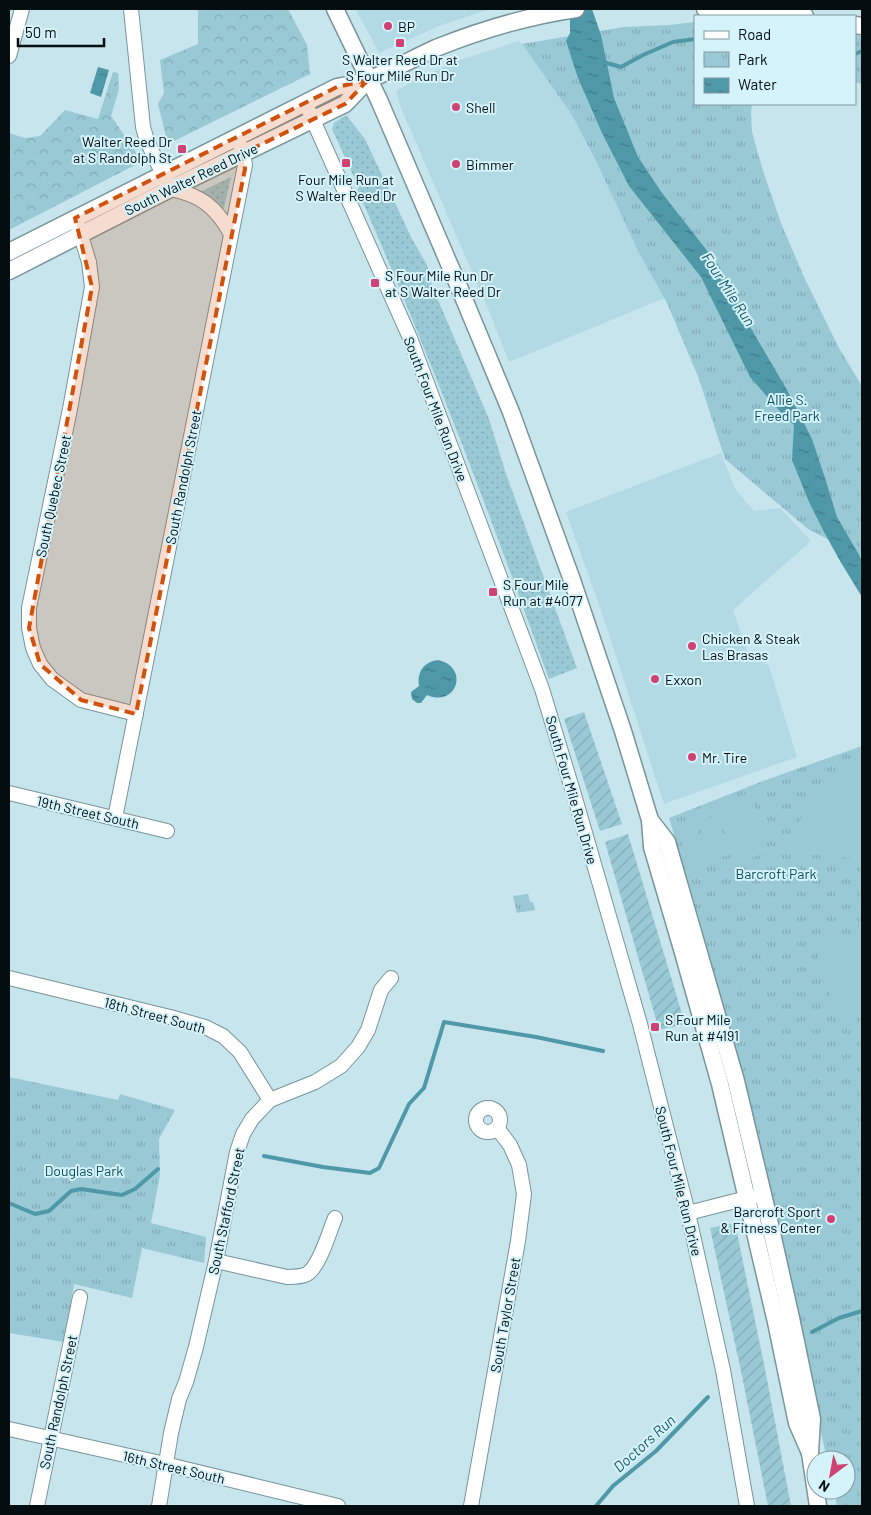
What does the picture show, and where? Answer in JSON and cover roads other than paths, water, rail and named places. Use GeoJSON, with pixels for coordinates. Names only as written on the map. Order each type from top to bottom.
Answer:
{"type":"FeatureCollection","features":[{"type":"Feature","properties":{"kind":"main road"},"geometry":{"type":"LineString","coordinates":[[335,9],[379,100],[511,412],[596,649],[650,820],[667,842],[736,1081],[755,1196],[791,1318],[812,1419],[810,1453],[818,1506]]}},
{"type":"Feature","properties":{"kind":"main road","name":"South Walter Reed Drive"},"geometry":{"type":"LineString","coordinates":[[9,271],[80,235],[236,137],[337,87],[368,80],[435,49],[472,35],[552,12],[576,9]]}},
{"type":"Feature","properties":{"kind":"main road"},"geometry":{"type":"LineString","coordinates":[[705,9],[757,10],[798,15]]}},
{"type":"Feature","properties":{"kind":"main road","name":"South Walter Reed Drive"},"geometry":{"type":"LineString","coordinates":[[9,252],[75,218],[166,181],[243,153],[313,120],[344,104],[368,80]]}},
{"type":"Feature","properties":{"kind":"street"},"geometry":{"type":"LineString","coordinates":[[9,56],[22,9]]}},
{"type":"Feature","properties":{"kind":"street"},"geometry":{"type":"LineString","coordinates":[[131,9],[143,127],[147,141],[166,181],[206,203],[222,218],[231,234]]}},
{"type":"Feature","properties":{"kind":"street","name":"South Four Mile Run Drive"},"geometry":{"type":"LineString","coordinates":[[305,103],[410,338],[542,689],[640,1024],[688,1213],[723,1370],[747,1506]]}},
{"type":"Feature","properties":{"kind":"street","name":"South Randolph Street"},"geometry":{"type":"LineString","coordinates":[[116,818],[245,166],[243,153],[236,137]]}},
{"type":"Feature","properties":{"kind":"street","name":"South Quebec Street"},"geometry":{"type":"LineString","coordinates":[[75,218],[89,262],[92,287],[68,419],[29,608],[29,628],[33,648],[40,664],[52,679],[80,700],[136,714]]}},
{"type":"Feature","properties":{"kind":"street","name":"19th Street South"},"geometry":{"type":"LineString","coordinates":[[9,793],[168,830]]}},
{"type":"Feature","properties":{"kind":"street","name":"18th Street South"},"geometry":{"type":"LineString","coordinates":[[9,978],[205,1027],[223,1036],[240,1052],[270,1100]]}},
{"type":"Feature","properties":{"kind":"street","name":"South Stafford Street"},"geometry":{"type":"LineString","coordinates":[[159,1506],[165,1464],[179,1399],[196,1347],[216,1261],[237,1152],[243,1134],[252,1119],[270,1100],[315,1082],[341,1066],[358,1047],[368,1030],[381,990],[391,978]]}},
{"type":"Feature","properties":{"kind":"street","name":"South Taylor Street"},"geometry":{"type":"LineString","coordinates":[[471,1506],[518,1241],[524,1194],[519,1164],[510,1145],[497,1128]]}},
{"type":"Feature","properties":{"kind":"street"},"geometry":{"type":"LineString","coordinates":[[688,1213],[755,1196]]}},
{"type":"Feature","properties":{"kind":"street"},"geometry":{"type":"LineString","coordinates":[[216,1261],[287,1277],[298,1277],[308,1274],[316,1264],[334,1218]]}},
{"type":"Feature","properties":{"kind":"street","name":"South Randolph Street"},"geometry":{"type":"LineString","coordinates":[[37,1506],[80,1297]]}},
{"type":"Feature","properties":{"kind":"street","name":"16th Street South"},"geometry":{"type":"LineString","coordinates":[[9,1429],[338,1506]]}},
{"type":"Feature","properties":{"kind":"water","name":"Four Mile Run"},"geometry":{"type":"Polygon","coordinates":[[[570,9],[592,9],[601,35],[614,98],[638,157],[662,193],[719,266],[742,313],[787,390],[812,439],[837,517],[862,560],[862,597],[823,530],[792,460],[794,425],[750,377],[701,277],[629,186],[602,133],[578,78],[566,41],[570,33],[570,9]]]}},
{"type":"Feature","properties":{"kind":"water"},"geometry":{"type":"Polygon","coordinates":[[[98,67],[109,70],[101,97],[90,93],[98,67]]]}},
{"type":"Feature","properties":{"kind":"water"},"geometry":{"type":"Polygon","coordinates":[[[438,660],[448,664],[454,670],[456,685],[446,696],[437,698],[427,695],[421,703],[417,703],[412,699],[411,692],[419,686],[420,672],[425,665],[438,660]]]}},
{"type":"Feature","properties":{"kind":"waterway"},"geometry":{"type":"LineString","coordinates":[[603,62],[621,67],[673,42],[694,39]]}},
{"type":"Feature","properties":{"kind":"waterway"},"geometry":{"type":"LineString","coordinates":[[856,54],[862,51]]}},
{"type":"Feature","properties":{"kind":"waterway"},"geometry":{"type":"LineString","coordinates":[[264,1156],[323,1167],[370,1173],[379,1168],[409,1104],[424,1088],[444,1022],[536,1037],[603,1051]]}},
{"type":"Feature","properties":{"kind":"waterway"},"geometry":{"type":"LineString","coordinates":[[9,1203],[35,1214],[49,1211],[71,1191],[81,1189],[122,1195],[135,1189],[158,1169]]}},
{"type":"Feature","properties":{"kind":"waterway","name":"Doctors Run"},"geometry":{"type":"LineString","coordinates":[[812,1332],[839,1318],[862,1311]]}},
{"type":"Feature","properties":{"kind":"waterway","name":"Doctors Run"},"geometry":{"type":"LineString","coordinates":[[596,1506],[613,1486],[656,1451],[708,1397]]}},
{"type":"Feature","properties":{"kind":"place","name":"BP"},"geometry":{"type":"Point","coordinates":[388,26]}},
{"type":"Feature","properties":{"kind":"place","name":"S Walter Reed Dr at S Four Mile Run Dr"},"geometry":{"type":"Point","coordinates":[400,43]}},
{"type":"Feature","properties":{"kind":"place","name":"Shell"},"geometry":{"type":"Point","coordinates":[456,107]}},
{"type":"Feature","properties":{"kind":"place","name":"Walter Reed Dr at S Randolph St"},"geometry":{"type":"Point","coordinates":[182,149]}},
{"type":"Feature","properties":{"kind":"place","name":"Four Mile Run at S Walter Reed Dr"},"geometry":{"type":"Point","coordinates":[346,163]}},
{"type":"Feature","properties":{"kind":"place","name":"Bimmer"},"geometry":{"type":"Point","coordinates":[456,164]}},
{"type":"Feature","properties":{"kind":"place","name":"S Four Mile Run Dr at S Walter Reed Dr"},"geometry":{"type":"Point","coordinates":[375,283]}},
{"type":"Feature","properties":{"kind":"place","name":"S Four Mile Run at #4077"},"geometry":{"type":"Point","coordinates":[493,592]}},
{"type":"Feature","properties":{"kind":"place","name":"Chicken & Steak Las Brasas"},"geometry":{"type":"Point","coordinates":[692,646]}},
{"type":"Feature","properties":{"kind":"place","name":"Exxon"},"geometry":{"type":"Point","coordinates":[655,679]}},
{"type":"Feature","properties":{"kind":"place","name":"Mr. Tire"},"geometry":{"type":"Point","coordinates":[692,757]}},
{"type":"Feature","properties":{"kind":"place","name":"S Four Mile Run at #4191"},"geometry":{"type":"Point","coordinates":[655,1027]}},
{"type":"Feature","properties":{"kind":"place","name":"Barcroft Sport & Fitness Center"},"geometry":{"type":"Point","coordinates":[831,1219]}},
{"type":"Feature","properties":{"kind":"park label","name":"Allie S. Freed Park"},"geometry":{"type":"Point","coordinates":[787,408]}},
{"type":"Feature","properties":{"kind":"park label","name":"Barcroft Park"},"geometry":{"type":"Point","coordinates":[776,873]}},
{"type":"Feature","properties":{"kind":"park label","name":"Douglas Park"},"geometry":{"type":"Point","coordinates":[84,1170]}}]}
